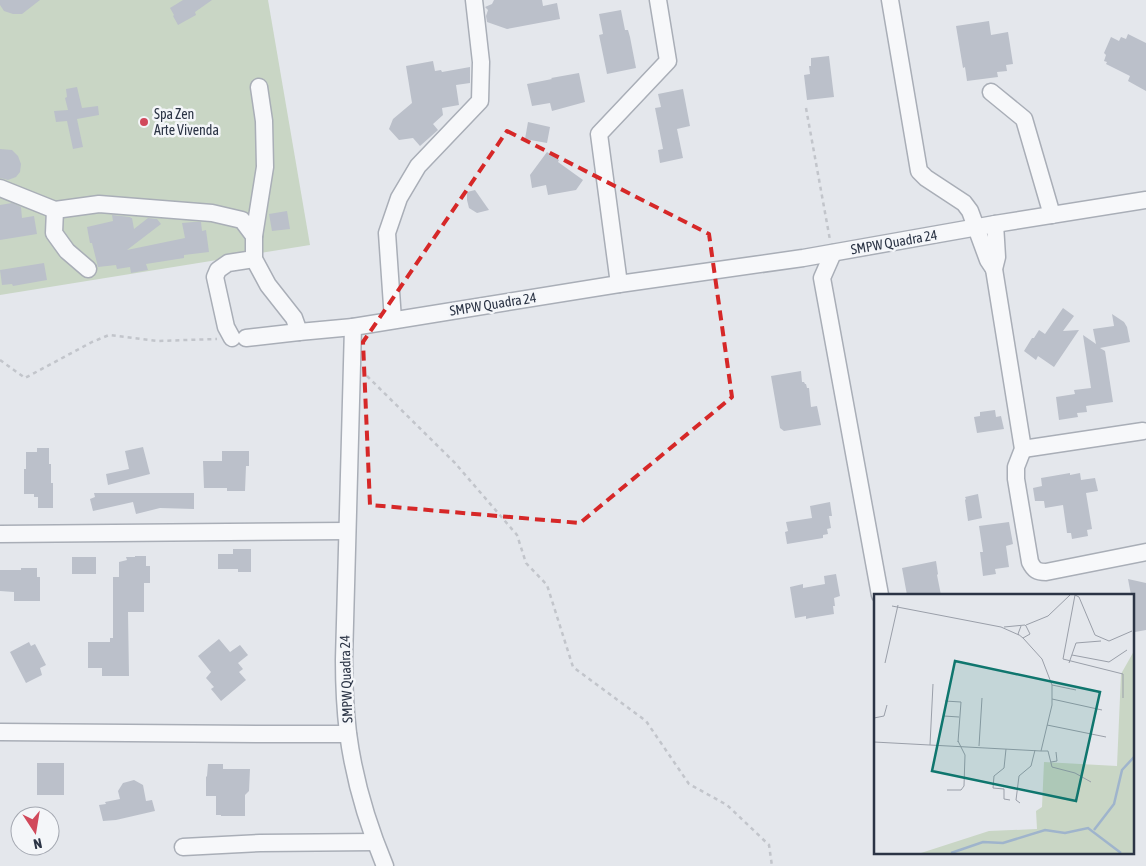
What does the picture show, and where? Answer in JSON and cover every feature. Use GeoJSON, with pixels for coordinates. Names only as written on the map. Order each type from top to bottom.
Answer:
{"type":"FeatureCollection","features":[{"type":"Feature","properties":{"kind":"street"},"geometry":{"type":"LineString","coordinates":[[394,320],[387,233],[399,198],[418,166],[480,101],[481,62],[474,0]]}},
{"type":"Feature","properties":{"kind":"street"},"geometry":{"type":"LineString","coordinates":[[619,284],[599,134],[668,61],[658,0]]}},
{"type":"Feature","properties":{"kind":"street"},"geometry":{"type":"LineString","coordinates":[[890,0],[918,171],[964,204],[970,211],[988,260],[994,269]]}},
{"type":"Feature","properties":{"kind":"street"},"geometry":{"type":"LineString","coordinates":[[259,87],[264,122],[265,167],[254,236],[254,259],[268,285],[294,318],[299,332]]}},
{"type":"Feature","properties":{"kind":"street"},"geometry":{"type":"LineString","coordinates":[[991,92],[1024,119],[1052,215]]}},
{"type":"Feature","properties":{"kind":"street"},"geometry":{"type":"LineString","coordinates":[[0,188],[55,210],[99,204],[212,213],[242,220],[254,236]]}},
{"type":"Feature","properties":{"kind":"street","name":"SMPW Quadra 24"},"geometry":{"type":"LineString","coordinates":[[385,866],[374,842],[358,786],[348,734],[344,692],[352,327],[619,284],[803,258],[975,227],[1146,200]]}},
{"type":"Feature","properties":{"kind":"street"},"geometry":{"type":"LineString","coordinates":[[55,210],[54,233],[67,251],[88,269]]}},
{"type":"Feature","properties":{"kind":"street"},"geometry":{"type":"LineString","coordinates":[[995,224],[997,258],[994,269],[1023,449],[1016,467],[1016,479],[1030,562],[1035,570],[1046,572],[1146,552]]}},
{"type":"Feature","properties":{"kind":"street"},"geometry":{"type":"LineString","coordinates":[[822,278],[833,253]]}},
{"type":"Feature","properties":{"kind":"street"},"geometry":{"type":"LineString","coordinates":[[803,258],[822,278],[880,594]]}},
{"type":"Feature","properties":{"kind":"street"},"geometry":{"type":"LineString","coordinates":[[254,259],[228,263],[218,270],[215,277],[226,327],[239,338],[352,327]]}},
{"type":"Feature","properties":{"kind":"street"},"geometry":{"type":"LineString","coordinates":[[1023,449],[1143,431]]}},
{"type":"Feature","properties":{"kind":"street"},"geometry":{"type":"LineString","coordinates":[[0,534],[347,531]]}},
{"type":"Feature","properties":{"kind":"street"},"geometry":{"type":"LineString","coordinates":[[0,732],[348,734]]}},
{"type":"Feature","properties":{"kind":"street"},"geometry":{"type":"LineString","coordinates":[[183,847],[260,843],[374,842]]}},
{"type":"Feature","properties":{"kind":"path"},"geometry":{"type":"LineString","coordinates":[[806,108],[833,253]]}},
{"type":"Feature","properties":{"kind":"path"},"geometry":{"type":"LineString","coordinates":[[0,360],[25,378],[92,342],[109,335],[157,341],[239,338]]}},
{"type":"Feature","properties":{"kind":"path"},"geometry":{"type":"LineString","coordinates":[[352,361],[455,463],[517,535],[526,564],[547,585],[573,667],[646,721],[689,784],[727,805],[768,845],[772,866]]}},
{"type":"Feature","properties":{"kind":"highlighted area"},"geometry":{"type":"Polygon","coordinates":[[[507,131],[709,234],[732,397],[580,523],[370,505],[363,342],[507,131]]]}},
{"type":"Feature","properties":{"kind":"green space","name":"Spa Zen Arte Vivenda"},"geometry":{"type":"Polygon","coordinates":[[[0,0],[268,0],[310,245],[0,295],[0,0]]]}},
{"type":"Feature","properties":{"kind":"building"},"geometry":{"type":"Polygon","coordinates":[[[0,0],[40,0],[22,14],[13,14],[4,11],[0,5],[0,0]]]}},
{"type":"Feature","properties":{"kind":"building"},"geometry":{"type":"Polygon","coordinates":[[[183,0],[212,0],[195,12],[196,15],[178,25],[170,8],[183,0]]]}},
{"type":"Feature","properties":{"kind":"building"},"geometry":{"type":"Polygon","coordinates":[[[494,0],[542,0],[543,6],[557,3],[560,19],[507,29],[487,22],[488,10],[485,7],[492,4],[494,0]]]}},
{"type":"Feature","properties":{"kind":"building"},"geometry":{"type":"Polygon","coordinates":[[[621,10],[625,30],[628,30],[630,37],[636,68],[607,74],[599,35],[603,34],[599,14],[621,10]]]}},
{"type":"Feature","properties":{"kind":"building"},"geometry":{"type":"Polygon","coordinates":[[[989,21],[991,35],[1008,32],[1013,64],[1006,65],[1007,71],[997,72],[998,77],[967,81],[956,26],[989,21]]]}},
{"type":"Feature","properties":{"kind":"building"},"geometry":{"type":"Polygon","coordinates":[[[1128,34],[1146,43],[1146,91],[1128,81],[1130,76],[1106,64],[1107,62],[1104,61],[1106,55],[1104,53],[1111,37],[1119,41],[1121,37],[1126,39],[1128,34]]]}},
{"type":"Feature","properties":{"kind":"building"},"geometry":{"type":"Polygon","coordinates":[[[829,56],[834,97],[807,100],[804,75],[810,74],[811,58],[829,56]]]}},
{"type":"Feature","properties":{"kind":"building"},"geometry":{"type":"Polygon","coordinates":[[[433,61],[435,71],[441,70],[442,72],[470,67],[470,83],[456,85],[459,105],[442,108],[443,115],[433,124],[438,130],[420,146],[413,138],[399,140],[389,129],[393,119],[412,103],[406,66],[433,61]]]}},
{"type":"Feature","properties":{"kind":"building"},"geometry":{"type":"Polygon","coordinates":[[[579,73],[585,102],[552,111],[550,103],[532,106],[527,84],[579,73]]]}},
{"type":"Feature","properties":{"kind":"building"},"geometry":{"type":"Polygon","coordinates":[[[77,87],[82,108],[98,106],[99,115],[77,119],[83,147],[73,149],[67,121],[56,122],[54,111],[68,110],[65,98],[67,97],[66,89],[77,87]]]}},
{"type":"Feature","properties":{"kind":"building"},"geometry":{"type":"Polygon","coordinates":[[[683,89],[690,126],[677,129],[683,158],[660,163],[658,150],[663,149],[655,108],[661,107],[658,94],[683,89]]]}},
{"type":"Feature","properties":{"kind":"building"},"geometry":{"type":"Polygon","coordinates":[[[528,122],[550,127],[547,143],[525,139],[528,122]]]}},
{"type":"Feature","properties":{"kind":"building"},"geometry":{"type":"Polygon","coordinates":[[[0,149],[12,150],[18,156],[21,164],[20,172],[16,177],[8,180],[0,178],[0,149]]]}},
{"type":"Feature","properties":{"kind":"building"},"geometry":{"type":"Polygon","coordinates":[[[547,152],[583,180],[576,190],[548,195],[546,185],[532,188],[530,175],[547,152]]]}},
{"type":"Feature","properties":{"kind":"building"},"geometry":{"type":"Polygon","coordinates":[[[475,190],[489,210],[477,213],[469,208],[467,192],[475,190]]]}},
{"type":"Feature","properties":{"kind":"building"},"geometry":{"type":"Polygon","coordinates":[[[12,203],[21,207],[22,218],[34,216],[37,234],[0,240],[0,205],[12,203]]]}},
{"type":"Feature","properties":{"kind":"building"},"geometry":{"type":"Polygon","coordinates":[[[287,211],[290,229],[272,231],[269,214],[287,211]]]}},
{"type":"Feature","properties":{"kind":"building"},"geometry":{"type":"Polygon","coordinates":[[[112,215],[132,218],[134,229],[148,218],[157,219],[161,224],[127,250],[185,238],[182,223],[201,222],[202,231],[206,230],[209,252],[184,255],[184,258],[146,264],[148,270],[131,273],[130,267],[117,269],[116,265],[98,267],[87,227],[113,221],[112,215]]]}},
{"type":"Feature","properties":{"kind":"building"},"geometry":{"type":"Polygon","coordinates":[[[44,263],[47,280],[13,286],[12,284],[2,285],[0,270],[44,263]]]}},
{"type":"Feature","properties":{"kind":"building"},"geometry":{"type":"Polygon","coordinates":[[[1063,308],[1074,316],[1063,331],[1079,330],[1054,367],[1038,356],[1036,360],[1024,351],[1039,330],[1045,334],[1063,308]]]}},
{"type":"Feature","properties":{"kind":"building"},"geometry":{"type":"Polygon","coordinates":[[[1112,314],[1124,322],[1130,342],[1100,348],[1105,351],[1113,402],[1086,406],[1087,412],[1077,413],[1078,417],[1059,420],[1056,397],[1075,394],[1074,390],[1091,388],[1083,335],[1096,344],[1093,329],[1114,326],[1112,314]]]}},
{"type":"Feature","properties":{"kind":"building"},"geometry":{"type":"Polygon","coordinates":[[[801,371],[802,382],[809,388],[811,407],[817,406],[821,425],[784,431],[780,428],[771,376],[801,371]]]}},
{"type":"Feature","properties":{"kind":"building"},"geometry":{"type":"Polygon","coordinates":[[[995,410],[996,417],[1001,416],[1004,429],[977,433],[974,417],[980,416],[980,412],[995,410]]]}},
{"type":"Feature","properties":{"kind":"building"},"geometry":{"type":"Polygon","coordinates":[[[143,447],[150,474],[108,485],[106,474],[129,469],[125,451],[143,447]]]}},
{"type":"Feature","properties":{"kind":"building"},"geometry":{"type":"Polygon","coordinates":[[[37,448],[49,448],[51,483],[53,483],[53,508],[38,508],[38,497],[34,497],[34,494],[24,494],[26,452],[37,452],[37,448]]]}},
{"type":"Feature","properties":{"kind":"building"},"geometry":{"type":"Polygon","coordinates":[[[222,451],[249,451],[245,491],[227,491],[227,488],[204,488],[203,461],[222,461],[222,451]]]}},
{"type":"Feature","properties":{"kind":"building"},"geometry":{"type":"Polygon","coordinates":[[[1070,473],[1070,475],[1080,473],[1081,480],[1095,478],[1098,491],[1086,493],[1092,529],[1087,530],[1088,536],[1072,539],[1071,533],[1067,533],[1063,505],[1045,508],[1044,501],[1035,501],[1033,488],[1042,486],[1041,478],[1070,473]]]}},
{"type":"Feature","properties":{"kind":"building"},"geometry":{"type":"Polygon","coordinates":[[[94,493],[194,493],[194,509],[160,508],[136,514],[133,502],[93,511],[90,499],[95,497],[94,493]]]}},
{"type":"Feature","properties":{"kind":"building"},"geometry":{"type":"Polygon","coordinates":[[[978,494],[982,518],[968,521],[965,497],[978,494]]]}},
{"type":"Feature","properties":{"kind":"building"},"geometry":{"type":"Polygon","coordinates":[[[830,502],[832,516],[829,516],[831,528],[827,529],[828,534],[823,535],[823,538],[787,544],[785,532],[788,531],[786,522],[812,518],[810,506],[830,502]]]}},
{"type":"Feature","properties":{"kind":"building"},"geometry":{"type":"Polygon","coordinates":[[[1009,522],[1013,544],[1006,546],[1009,567],[995,569],[996,574],[983,576],[980,552],[983,552],[979,526],[1009,522]]]}},
{"type":"Feature","properties":{"kind":"building"},"geometry":{"type":"Polygon","coordinates":[[[233,549],[251,549],[251,572],[238,572],[238,569],[218,569],[218,554],[233,554],[233,549]]]}},
{"type":"Feature","properties":{"kind":"building"},"geometry":{"type":"Polygon","coordinates":[[[146,556],[146,566],[150,566],[150,583],[144,583],[144,612],[128,612],[129,676],[102,676],[102,668],[88,668],[88,642],[110,642],[110,638],[113,638],[113,577],[119,577],[119,562],[127,560],[126,557],[146,556]]]}},
{"type":"Feature","properties":{"kind":"building"},"geometry":{"type":"Polygon","coordinates":[[[72,557],[96,557],[96,574],[72,574],[72,557]]]}},
{"type":"Feature","properties":{"kind":"building"},"geometry":{"type":"Polygon","coordinates":[[[936,561],[941,594],[907,594],[902,568],[936,561]]]}},
{"type":"Feature","properties":{"kind":"building"},"geometry":{"type":"Polygon","coordinates":[[[21,568],[37,568],[37,577],[40,577],[40,601],[14,601],[14,592],[0,591],[0,570],[21,570],[21,568]]]}},
{"type":"Feature","properties":{"kind":"building"},"geometry":{"type":"Polygon","coordinates":[[[836,574],[840,596],[834,598],[834,614],[806,619],[806,616],[795,618],[790,587],[803,584],[803,588],[825,584],[824,576],[836,574]]]}},
{"type":"Feature","properties":{"kind":"building"},"geometry":{"type":"Polygon","coordinates":[[[1128,579],[1146,583],[1146,630],[1135,632],[1134,594],[1131,594],[1128,579]]]}},
{"type":"Feature","properties":{"kind":"building"},"geometry":{"type":"Polygon","coordinates":[[[219,639],[230,652],[240,645],[248,655],[238,663],[243,669],[239,672],[246,680],[221,701],[211,689],[214,687],[206,678],[211,672],[198,656],[219,639]]]}},
{"type":"Feature","properties":{"kind":"building"},"geometry":{"type":"Polygon","coordinates":[[[29,642],[31,646],[35,644],[46,665],[40,668],[42,675],[26,683],[10,652],[29,642]]]}},
{"type":"Feature","properties":{"kind":"building"},"geometry":{"type":"Polygon","coordinates":[[[37,763],[64,763],[64,795],[37,795],[37,763]]]}},
{"type":"Feature","properties":{"kind":"building"},"geometry":{"type":"Polygon","coordinates":[[[208,764],[223,764],[223,769],[250,769],[249,791],[245,795],[245,816],[216,815],[216,796],[206,796],[208,764]]]}},
{"type":"Feature","properties":{"kind":"building"},"geometry":{"type":"Polygon","coordinates":[[[134,780],[143,785],[146,801],[152,800],[155,811],[103,821],[99,805],[120,799],[118,791],[123,783],[134,780]]]}},
{"type":"Feature","properties":{"kind":"place","name":"Spa Zen Arte Vivenda"},"geometry":{"type":"Point","coordinates":[144,122]}}]}
